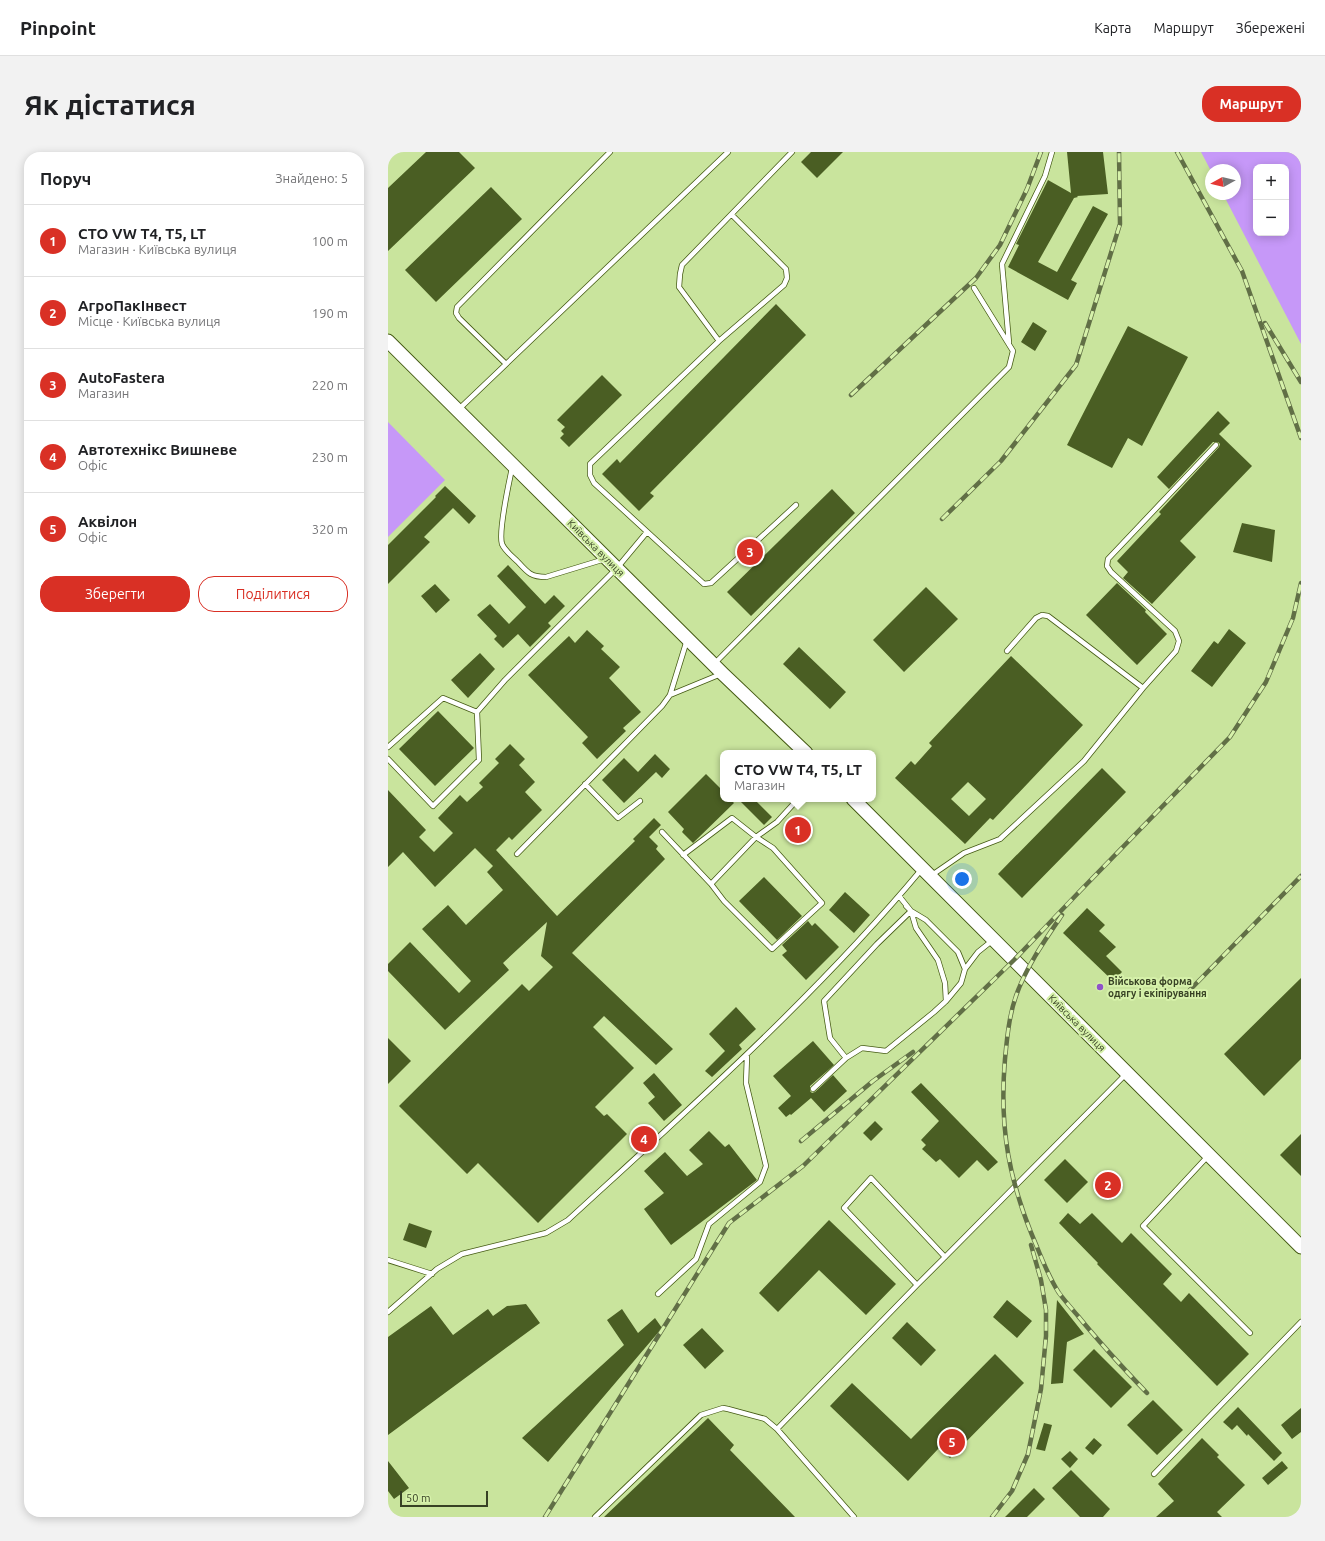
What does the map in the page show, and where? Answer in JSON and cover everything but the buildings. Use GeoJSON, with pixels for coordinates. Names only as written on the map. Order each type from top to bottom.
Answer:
{"type":"FeatureCollection","features":[{"type":"Feature","properties":{"kind":"main road","name":"Київська вулиця"},"geometry":{"type":"LineString","coordinates":[[388,341],[718,669],[803,750]]}},
{"type":"Feature","properties":{"kind":"main road","name":"Київська вулиця"},"geometry":{"type":"LineString","coordinates":[[856,802],[1301,1247]]}},
{"type":"Feature","properties":{"kind":"lane"},"geometry":{"type":"LineString","coordinates":[[506,364],[458,318],[456,307],[610,152]]}},
{"type":"Feature","properties":{"kind":"lane"},"geometry":{"type":"LineString","coordinates":[[458,410],[728,152]]}},
{"type":"Feature","properties":{"kind":"lane"},"geometry":{"type":"LineString","coordinates":[[719,341],[679,287],[682,265],[792,152]]}},
{"type":"Feature","properties":{"kind":"lane"},"geometry":{"type":"LineString","coordinates":[[1009,344],[1002,264],[1045,176],[1052,152]]}},
{"type":"Feature","properties":{"kind":"lane"},"geometry":{"type":"LineString","coordinates":[[732,214],[786,269],[787,278],[784,285],[719,341],[590,464],[590,475],[594,483],[704,584],[711,583],[796,505]]}},
{"type":"Feature","properties":{"kind":"lane"},"geometry":{"type":"LineString","coordinates":[[670,695],[718,669],[1009,368],[1013,351],[974,288]]}},
{"type":"Feature","properties":{"kind":"lane"},"geometry":{"type":"LineString","coordinates":[[388,1312],[432,1274],[462,1254],[546,1233],[568,1220],[747,1056],[884,915],[899,896],[926,872],[964,854],[1000,840],[1084,761],[1143,688],[1176,651],[1178,641],[1175,631],[1111,572],[1107,566],[1108,559],[1216,445]]}},
{"type":"Feature","properties":{"kind":"lane"},"geometry":{"type":"LineString","coordinates":[[513,464],[501,532],[502,543],[505,549],[530,575],[546,577],[607,558]]}},
{"type":"Feature","properties":{"kind":"lane"},"geometry":{"type":"LineString","coordinates":[[388,759],[433,806],[479,760],[477,712],[506,680],[617,568],[647,532]]}},
{"type":"Feature","properties":{"kind":"lane"},"geometry":{"type":"LineString","coordinates":[[1008,651],[1036,618],[1042,615],[1048,616],[1143,688]]}},
{"type":"Feature","properties":{"kind":"lane"},"geometry":{"type":"LineString","coordinates":[[517,854],[662,706],[670,695],[688,638]]}},
{"type":"Feature","properties":{"kind":"lane"},"geometry":{"type":"LineString","coordinates":[[388,747],[443,698],[477,712]]}},
{"type":"Feature","properties":{"kind":"lane"},"geometry":{"type":"LineString","coordinates":[[585,784],[618,818],[640,801]]}},
{"type":"Feature","properties":{"kind":"lane"},"geometry":{"type":"LineString","coordinates":[[711,884],[756,838],[776,822],[795,802]]}},
{"type":"Feature","properties":{"kind":"lane"},"geometry":{"type":"LineString","coordinates":[[662,832],[683,855],[711,884],[724,901],[772,950],[822,903],[773,848],[756,838],[732,818],[683,855]]}},
{"type":"Feature","properties":{"kind":"lane"},"geometry":{"type":"LineString","coordinates":[[899,896],[911,911],[926,920],[958,952],[966,969]]}},
{"type":"Feature","properties":{"kind":"lane"},"geometry":{"type":"LineString","coordinates":[[911,911],[916,928],[938,960],[945,983],[946,1001]]}},
{"type":"Feature","properties":{"kind":"lane"},"geometry":{"type":"LineString","coordinates":[[846,1058],[830,1038],[824,1001],[877,944],[911,911]]}},
{"type":"Feature","properties":{"kind":"lane"},"geometry":{"type":"LineString","coordinates":[[813,1089],[846,1058],[862,1048],[886,1051],[934,1012],[946,1001],[961,983],[966,969],[978,952],[993,940]]}},
{"type":"Feature","properties":{"kind":"lane"},"geometry":{"type":"LineString","coordinates":[[658,1294],[696,1259],[709,1224],[760,1182],[766,1166],[746,1083],[747,1056]]}},
{"type":"Feature","properties":{"kind":"lane"},"geometry":{"type":"LineString","coordinates":[[777,1429],[1127,1072]]}},
{"type":"Feature","properties":{"kind":"lane"},"geometry":{"type":"LineString","coordinates":[[1209,1155],[1143,1226],[1250,1334]]}},
{"type":"Feature","properties":{"kind":"lane"},"geometry":{"type":"LineString","coordinates":[[917,1285],[844,1208],[871,1178],[945,1257]]}},
{"type":"Feature","properties":{"kind":"lane"},"geometry":{"type":"LineString","coordinates":[[388,1260],[432,1274]]}},
{"type":"Feature","properties":{"kind":"lane"},"geometry":{"type":"LineString","coordinates":[[1154,1474],[1301,1322]]}},
{"type":"Feature","properties":{"kind":"lane"},"geometry":{"type":"LineString","coordinates":[[594,1517],[701,1416],[705,1413],[723,1408],[765,1419],[777,1429],[854,1517]]}},
{"type":"Feature","properties":{"kind":"shaded area"},"geometry":{"type":"Polygon","coordinates":[[[1201,152],[1301,152],[1301,344],[1226,200],[1241,200],[1241,164],[1207,164],[1201,152]]]}},
{"type":"Feature","properties":{"kind":"shaded area"},"geometry":{"type":"Polygon","coordinates":[[[388,422],[445,480],[388,537],[388,422]]]}},
{"type":"Feature","properties":{"kind":"railway"},"geometry":{"type":"LineString","coordinates":[[851,395],[976,278],[1000,245],[1027,189],[1041,152]]}},
{"type":"Feature","properties":{"kind":"railway"},"geometry":{"type":"LineString","coordinates":[[942,519],[1001,461],[1076,365],[1120,224],[1119,152]]}},
{"type":"Feature","properties":{"kind":"railway"},"geometry":{"type":"LineString","coordinates":[[1177,152],[1242,271],[1301,438]]}},
{"type":"Feature","properties":{"kind":"railway"},"geometry":{"type":"LineString","coordinates":[[1265,323],[1301,382]]}},
{"type":"Feature","properties":{"kind":"railway"},"geometry":{"type":"LineString","coordinates":[[545,1517],[729,1223],[803,1166],[1014,960],[1230,737],[1266,682],[1293,618],[1301,583]]}},
{"type":"Feature","properties":{"kind":"railway"},"geometry":{"type":"LineString","coordinates":[[1185,995],[1301,876]]}},
{"type":"Feature","properties":{"kind":"railway"},"geometry":{"type":"LineString","coordinates":[[1062,915],[1036,954],[1025,975],[1016,996],[1012,1011],[1005,1059],[1004,1085],[1005,1132],[1008,1155],[1019,1200],[1027,1223],[1056,1288],[1120,1365],[1147,1393]]}},
{"type":"Feature","properties":{"kind":"railway"},"geometry":{"type":"LineString","coordinates":[[801,1141],[873,1081],[913,1052]]}},
{"type":"Feature","properties":{"kind":"railway"},"geometry":{"type":"LineString","coordinates":[[992,1517],[1012,1491],[1028,1454],[1041,1389],[1046,1336],[1046,1310],[1041,1280],[1031,1245]]}},
{"type":"Feature","properties":{"kind":"place","name":"AutoFastera"},"geometry":{"type":"Point","coordinates":[750,552]}},
{"type":"Feature","properties":{"kind":"place","name":"СТО VW T4, T5, LT"},"geometry":{"type":"Point","coordinates":[798,830]}},
{"type":"Feature","properties":{"kind":"place","name":"Військова форма одягу і екіпірування"},"geometry":{"type":"Point","coordinates":[1100,987]}},
{"type":"Feature","properties":{"kind":"place","name":"Автотехнікс Вишневе"},"geometry":{"type":"Point","coordinates":[644,1139]}},
{"type":"Feature","properties":{"kind":"place","name":"АгроПакІнвест"},"geometry":{"type":"Point","coordinates":[1108,1185]}},
{"type":"Feature","properties":{"kind":"place","name":"Аквілон"},"geometry":{"type":"Point","coordinates":[952,1442]}}]}
